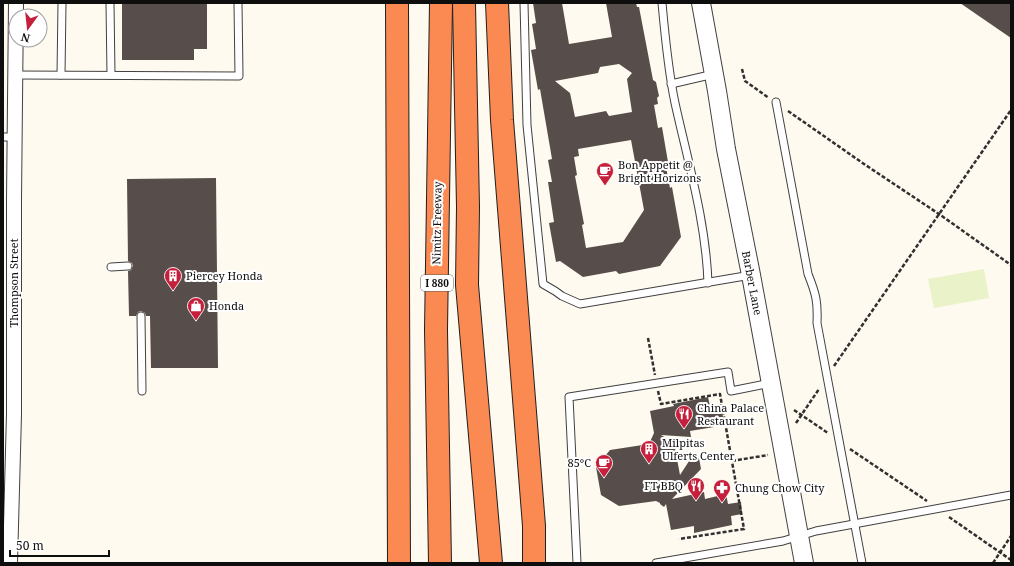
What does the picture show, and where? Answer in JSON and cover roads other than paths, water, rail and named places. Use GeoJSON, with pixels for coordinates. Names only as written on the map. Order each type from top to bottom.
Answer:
{"type":"FeatureCollection","features":[{"type":"Feature","properties":{"kind":"highway"},"geometry":{"type":"LineString","coordinates":[[397,3],[399,563]]}},
{"type":"Feature","properties":{"kind":"highway","name":"Nimitz Freeway"},"geometry":{"type":"LineString","coordinates":[[440,3],[436,330],[440,563]]}},
{"type":"Feature","properties":{"kind":"highway"},"geometry":{"type":"LineString","coordinates":[[464,3],[468,207],[467,285],[491,563]]}},
{"type":"Feature","properties":{"kind":"highway"},"geometry":{"type":"LineString","coordinates":[[497,3],[502,120],[534,526],[534,563]]}},
{"type":"Feature","properties":{"kind":"street","name":"Thompson Street"},"geometry":{"type":"LineString","coordinates":[[10,563],[8,464],[14,199],[9,137],[16,75],[16,3]]}},
{"type":"Feature","properties":{"kind":"street","name":"Barber Lane"},"geometry":{"type":"LineString","coordinates":[[701,3],[726,150],[751,275],[804,563]]}},
{"type":"Feature","properties":{"kind":"lane"},"geometry":{"type":"LineString","coordinates":[[61,75],[62,3]]}},
{"type":"Feature","properties":{"kind":"lane"},"geometry":{"type":"LineString","coordinates":[[110,3],[111,76]]}},
{"type":"Feature","properties":{"kind":"lane"},"geometry":{"type":"LineString","coordinates":[[16,75],[239,76],[238,3]]}},
{"type":"Feature","properties":{"kind":"lane"},"geometry":{"type":"LineString","coordinates":[[524,3],[527,125],[543,284],[562,296],[580,304],[751,275]]}},
{"type":"Feature","properties":{"kind":"lane"},"geometry":{"type":"LineString","coordinates":[[662,3],[671,84],[700,211],[708,283]]}},
{"type":"Feature","properties":{"kind":"lane"},"geometry":{"type":"LineString","coordinates":[[671,84],[714,74]]}},
{"type":"Feature","properties":{"kind":"lane"},"geometry":{"type":"LineString","coordinates":[[776,102],[808,274],[815,291],[818,307],[817,323],[862,563]]}},
{"type":"Feature","properties":{"kind":"lane"},"geometry":{"type":"LineString","coordinates":[[110,267],[128,266]]}},
{"type":"Feature","properties":{"kind":"lane"},"geometry":{"type":"LineString","coordinates":[[141,316],[142,391]]}},
{"type":"Feature","properties":{"kind":"lane"},"geometry":{"type":"LineString","coordinates":[[578,563],[569,397],[728,372],[731,391],[771,383]]}},
{"type":"Feature","properties":{"kind":"lane"},"geometry":{"type":"LineString","coordinates":[[656,563],[783,541],[816,531],[1011,495]]}},
{"type":"Feature","properties":{"kind":"place","name":"Bon Appetit @ Bright Horizons"},"geometry":{"type":"Point","coordinates":[605,186]}},
{"type":"Feature","properties":{"kind":"place","name":"Piercey Honda"},"geometry":{"type":"Point","coordinates":[173,291]}},
{"type":"Feature","properties":{"kind":"place","name":"Honda"},"geometry":{"type":"Point","coordinates":[196,321]}},
{"type":"Feature","properties":{"kind":"place","name":"China Palace Restaurant"},"geometry":{"type":"Point","coordinates":[684,429]}},
{"type":"Feature","properties":{"kind":"place","name":"Milpitas Ulferts Center"},"geometry":{"type":"Point","coordinates":[649,464]}},
{"type":"Feature","properties":{"kind":"place","name":"85°C"},"geometry":{"type":"Point","coordinates":[604,478]}},
{"type":"Feature","properties":{"kind":"place","name":"FT BBQ"},"geometry":{"type":"Point","coordinates":[696,501]}},
{"type":"Feature","properties":{"kind":"place","name":"Chung Chow City"},"geometry":{"type":"Point","coordinates":[722,503]}}]}
